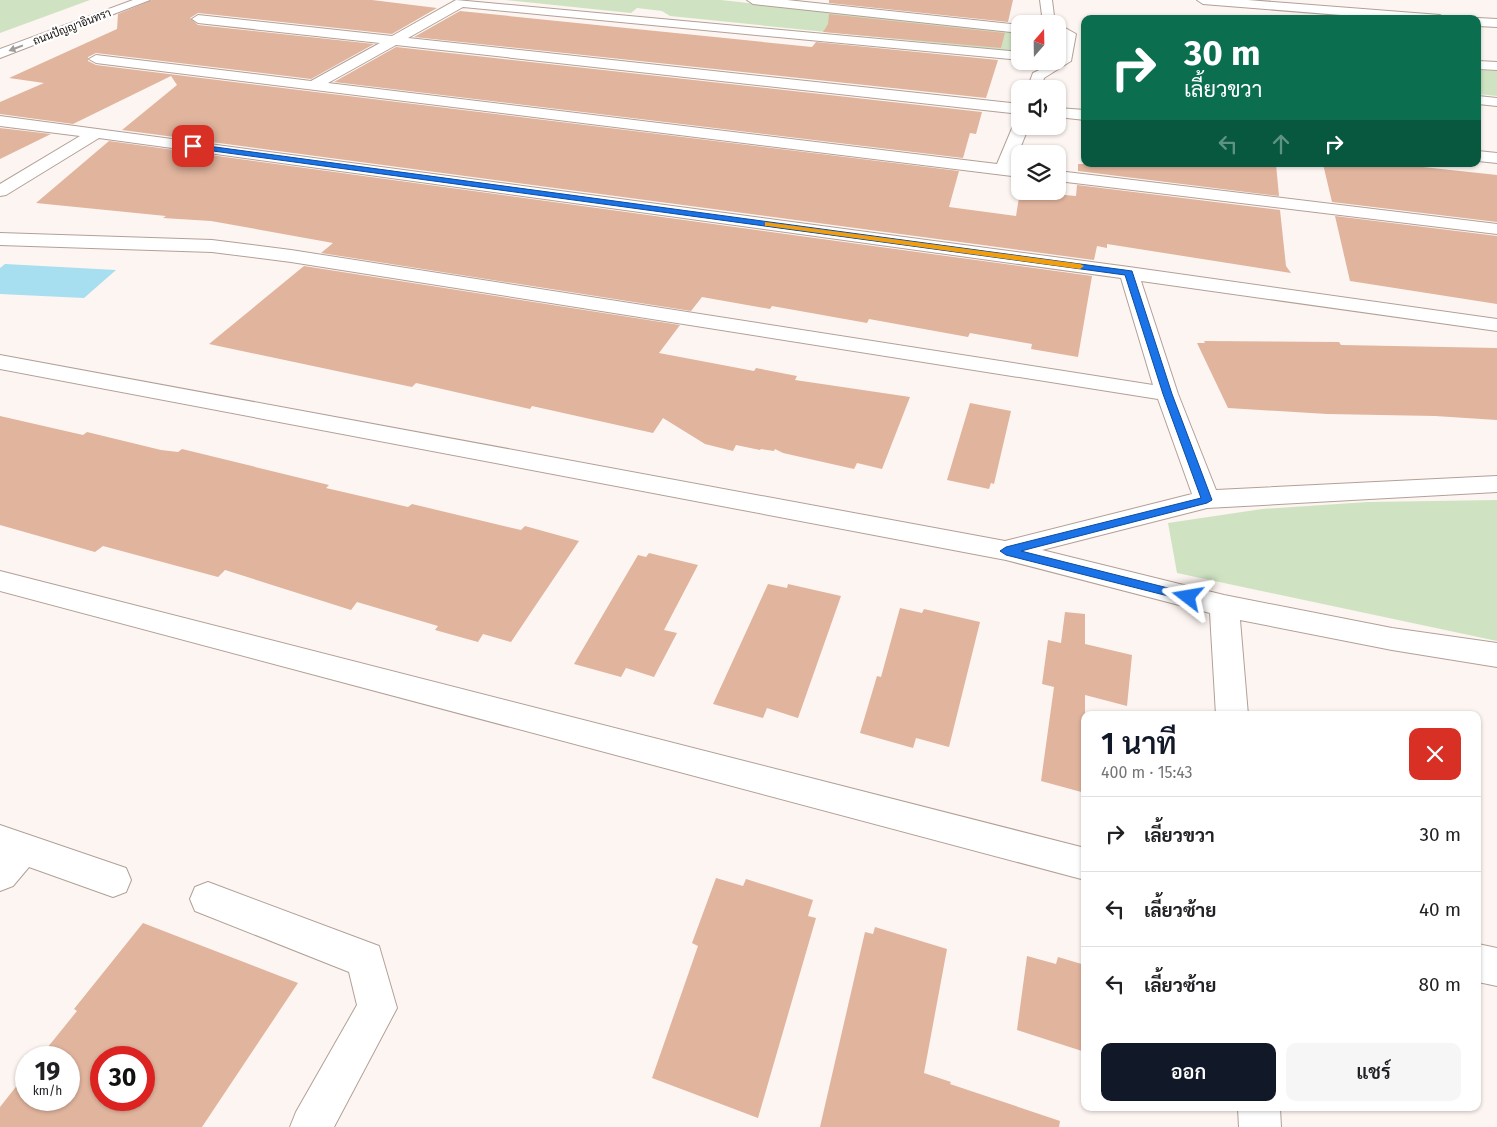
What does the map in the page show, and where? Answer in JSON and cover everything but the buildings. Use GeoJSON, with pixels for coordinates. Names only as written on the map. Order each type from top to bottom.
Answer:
{"type":"FeatureCollection","features":[{"type":"Feature","properties":{"kind":"street","name":"ถนนปัญญาอินทรา"},"geometry":{"type":"LineString","coordinates":[[0,42],[110,0]]}},
{"type":"Feature","properties":{"kind":"street","name":"ถนนปัญญาอินทรา"},"geometry":{"type":"LineString","coordinates":[[0,54],[144,0]]}},
{"type":"Feature","properties":{"kind":"street"},"geometry":{"type":"LineString","coordinates":[[753,0],[1011,28]]}},
{"type":"Feature","properties":{"kind":"street"},"geometry":{"type":"LineString","coordinates":[[1046,0],[1051,15]]}},
{"type":"Feature","properties":{"kind":"street"},"geometry":{"type":"LineString","coordinates":[[1203,0],[1390,15]]}},
{"type":"Feature","properties":{"kind":"street"},"geometry":{"type":"LineString","coordinates":[[314,85],[461,2],[1011,55]]}},
{"type":"Feature","properties":{"kind":"street"},"geometry":{"type":"LineString","coordinates":[[198,19],[1011,108]]}},
{"type":"Feature","properties":{"kind":"street"},"geometry":{"type":"LineString","coordinates":[[1481,22],[1497,23]]}},
{"type":"Feature","properties":{"kind":"street"},"geometry":{"type":"LineString","coordinates":[[1066,31],[1081,35]]}},
{"type":"Feature","properties":{"kind":"street"},"geometry":{"type":"LineString","coordinates":[[96,59],[1011,171]]}},
{"type":"Feature","properties":{"kind":"street"},"geometry":{"type":"LineString","coordinates":[[1481,65],[1497,66]]}},
{"type":"Feature","properties":{"kind":"street"},"geometry":{"type":"LineString","coordinates":[[1040,80],[1054,70]]}},
{"type":"Feature","properties":{"kind":"street"},"geometry":{"type":"LineString","coordinates":[[1481,100],[1497,102]]}},
{"type":"Feature","properties":{"kind":"street"},"geometry":{"type":"LineString","coordinates":[[1066,113],[1081,115]]}},
{"type":"Feature","properties":{"kind":"street"},"geometry":{"type":"LineString","coordinates":[[0,121],[1129,273],[1497,325]]}},
{"type":"Feature","properties":{"kind":"street"},"geometry":{"type":"LineString","coordinates":[[0,191],[96,133]]}},
{"type":"Feature","properties":{"kind":"street"},"geometry":{"type":"LineString","coordinates":[[1003,170],[1017,135]]}},
{"type":"Feature","properties":{"kind":"street"},"geometry":{"type":"LineString","coordinates":[[1481,156],[1497,158]]}},
{"type":"Feature","properties":{"kind":"street"},"geometry":{"type":"LineString","coordinates":[[1066,177],[1497,229]]}},
{"type":"Feature","properties":{"kind":"street"},"geometry":{"type":"LineString","coordinates":[[0,239],[212,246],[291,256],[1167,394]]}},
{"type":"Feature","properties":{"kind":"street"},"geometry":{"type":"LineString","coordinates":[[1129,273],[1167,394],[1207,500]]}},
{"type":"Feature","properties":{"kind":"street"},"geometry":{"type":"LineString","coordinates":[[0,362],[1006,551],[1224,606],[1392,639],[1497,655]]}},
{"type":"Feature","properties":{"kind":"street"},"geometry":{"type":"LineString","coordinates":[[1006,551],[1207,500],[1386,488],[1497,484]]}},
{"type":"Feature","properties":{"kind":"street"},"geometry":{"type":"LineString","coordinates":[[0,581],[1081,863]]}},
{"type":"Feature","properties":{"kind":"street"},"geometry":{"type":"LineString","coordinates":[[1224,606],[1232,711]]}},
{"type":"Feature","properties":{"kind":"street"},"geometry":{"type":"LineString","coordinates":[[0,874],[12,845],[112,880]]}},
{"type":"Feature","properties":{"kind":"street"},"geometry":{"type":"LineString","coordinates":[[208,899],[365,960],[377,1008],[311,1127]]}},
{"type":"Feature","properties":{"kind":"street"},"geometry":{"type":"LineString","coordinates":[[1481,963],[1497,967]]}},
{"type":"Feature","properties":{"kind":"street"},"geometry":{"type":"LineString","coordinates":[[1258,1111],[1260,1127]]}},
{"type":"Feature","properties":{"kind":"green space"},"geometry":{"type":"Polygon","coordinates":[[[0,0],[90,0],[0,33],[0,0]]]}},
{"type":"Feature","properties":{"kind":"green space"},"geometry":{"type":"Polygon","coordinates":[[[506,0],[721,0],[1011,32],[1011,51],[670,16],[662,11],[637,8],[631,13],[506,0]]]}},
{"type":"Feature","properties":{"kind":"green space"},"geometry":{"type":"Polygon","coordinates":[[[1481,70],[1497,71],[1497,96],[1481,94],[1481,70]]]}},
{"type":"Feature","properties":{"kind":"green space"},"geometry":{"type":"Polygon","coordinates":[[[1497,500],[1497,641],[1177,573],[1168,523],[1262,509],[1368,502],[1497,500]]]}},
{"type":"Feature","properties":{"kind":"water"},"geometry":{"type":"Polygon","coordinates":[[[5,264],[116,270],[84,298],[0,294],[0,268],[5,264]]]}},
{"type":"Feature","properties":{"kind":"slow traffic"},"geometry":{"type":"LineString","coordinates":[[768,224],[1080,266]]}},
{"type":"Feature","properties":{"kind":"route"},"geometry":{"type":"LineString","coordinates":[[193,146],[1129,273],[1167,394],[1207,500],[1006,551],[1188,597]]}}]}
